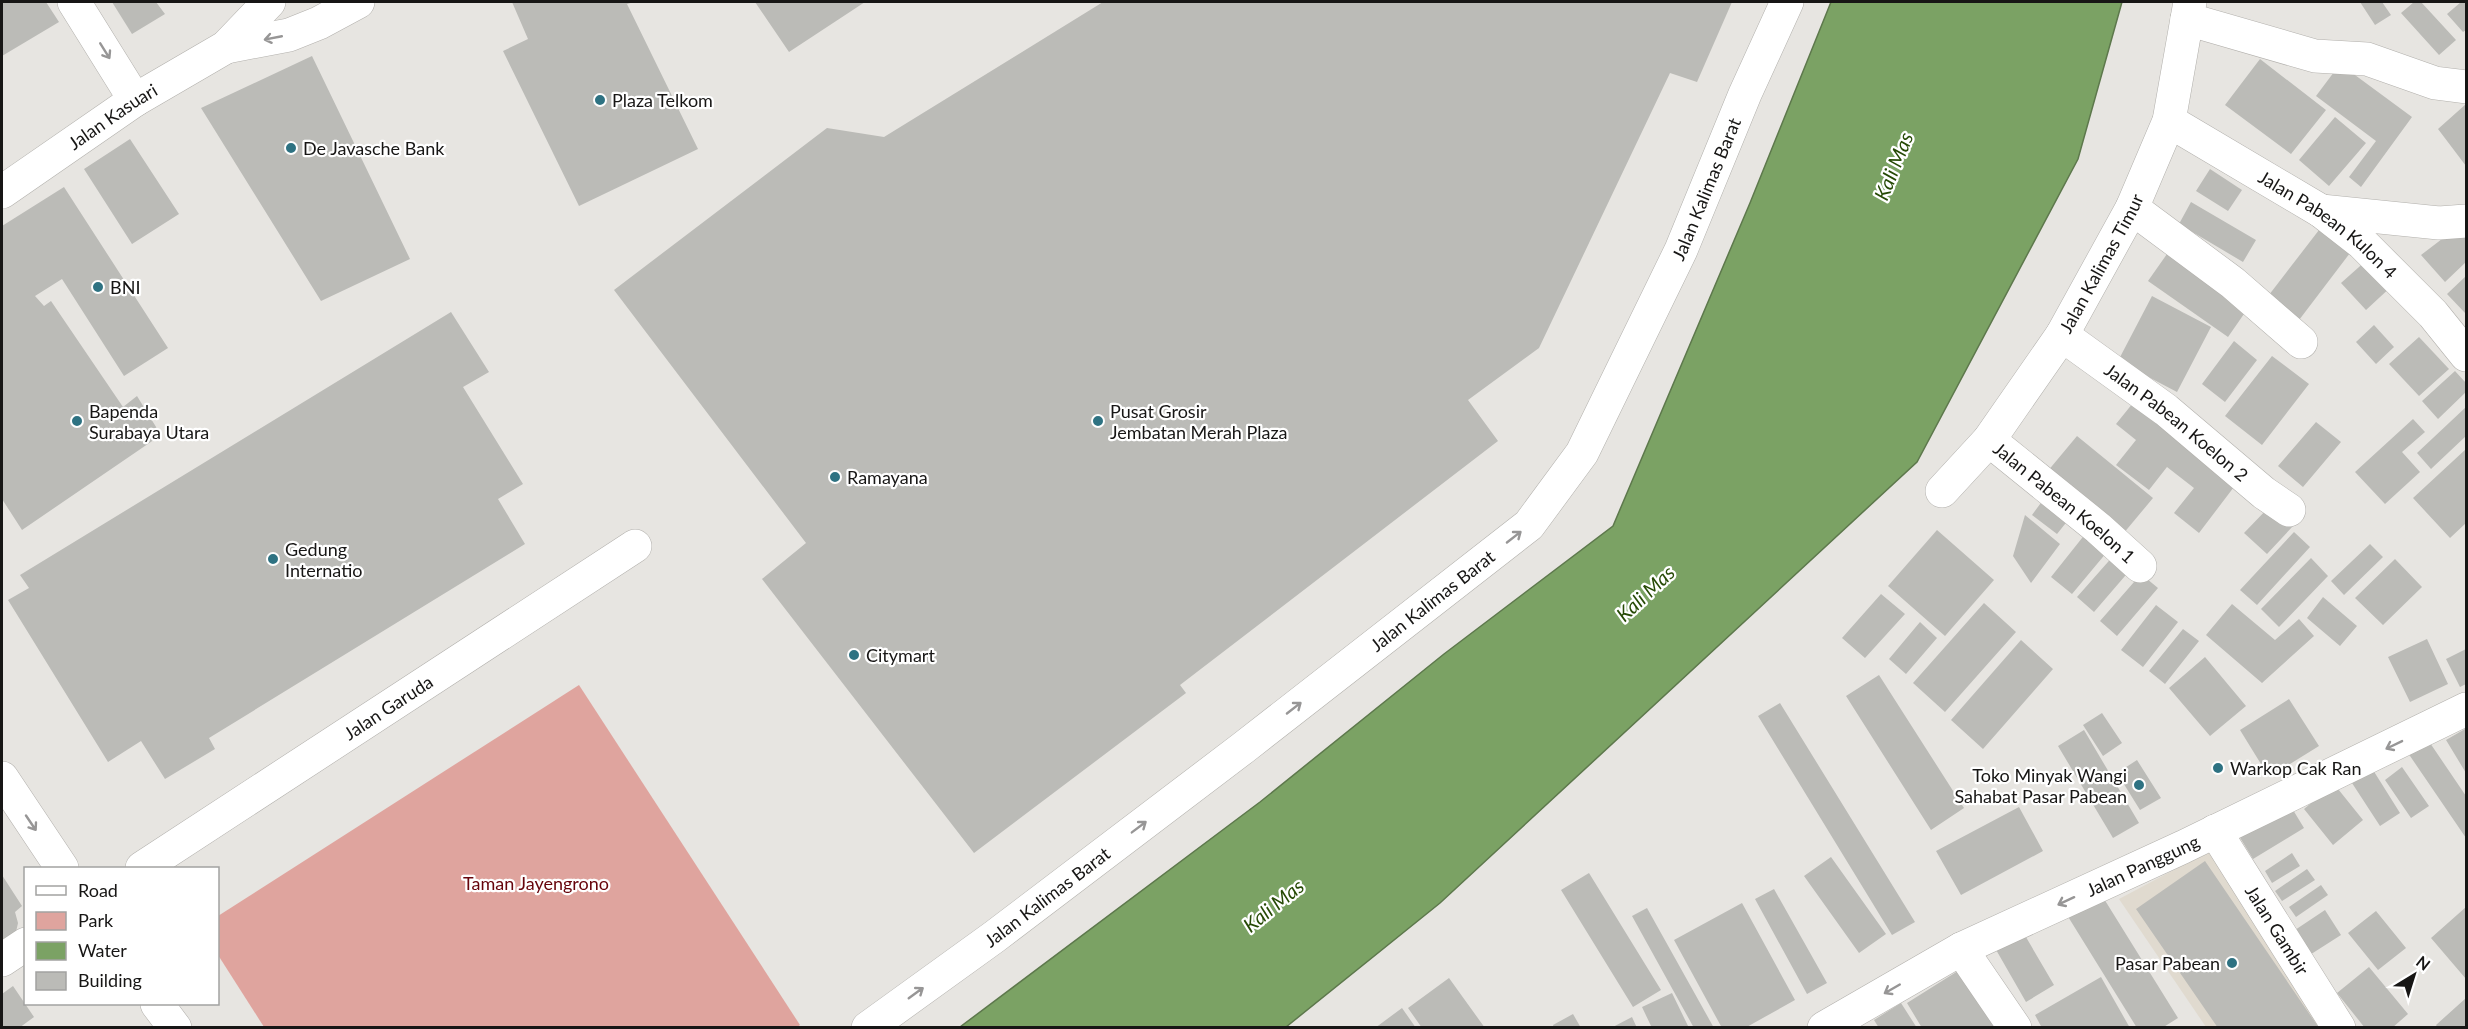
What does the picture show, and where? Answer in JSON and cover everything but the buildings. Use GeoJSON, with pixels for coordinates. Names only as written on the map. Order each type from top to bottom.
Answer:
{"type":"FeatureCollection","features":[{"type":"Feature","properties":{"kind":"street"},"geometry":{"type":"LineString","coordinates":[[74,2],[135,100]]}},
{"type":"Feature","properties":{"kind":"street","name":"Jalan Kasuari"},"geometry":{"type":"LineString","coordinates":[[2,192],[135,100],[226,46],[269,2]]}},
{"type":"Feature","properties":{"kind":"street","name":"Jalan Kasuari"},"geometry":{"type":"LineString","coordinates":[[226,46],[289,34],[319,23],[358,2]]}},
{"type":"Feature","properties":{"kind":"street","name":"Jalan Kalimas Barat"},"geometry":{"type":"LineString","coordinates":[[868,1028],[994,937],[1529,525],[1582,453],[1681,250],[1745,94],[1787,2]]}},
{"type":"Feature","properties":{"kind":"street"},"geometry":{"type":"LineString","coordinates":[[2188,10],[2315,56],[2367,59],[2435,83],[2466,87]]}},
{"type":"Feature","properties":{"kind":"street","name":"Jalan Kalimas Timur"},"geometry":{"type":"LineString","coordinates":[[1942,491],[1989,440],[2062,335],[2132,208],[2169,121],[2188,10]]}},
{"type":"Feature","properties":{"kind":"street","name":"Jalan Pabean Kulon 4"},"geometry":{"type":"LineString","coordinates":[[2169,121],[2321,211],[2362,243],[2395,274],[2466,355]]}},
{"type":"Feature","properties":{"kind":"street"},"geometry":{"type":"LineString","coordinates":[[2132,208],[2233,283],[2301,342]]}},
{"type":"Feature","properties":{"kind":"street"},"geometry":{"type":"LineString","coordinates":[[2321,211],[2439,223],[2466,221]]}},
{"type":"Feature","properties":{"kind":"street","name":"Jalan Pabean Koelon 2"},"geometry":{"type":"LineString","coordinates":[[2062,335],[2166,410],[2264,493],[2289,510]]}},
{"type":"Feature","properties":{"kind":"street","name":"Jalan Pabean Koelon 1"},"geometry":{"type":"LineString","coordinates":[[1989,440],[2098,528],[2140,566]]}},
{"type":"Feature","properties":{"kind":"street","name":"Jalan Garuda"},"geometry":{"type":"LineString","coordinates":[[144,867],[635,546]]}},
{"type":"Feature","properties":{"kind":"street","name":"Jalan Panggung"},"geometry":{"type":"LineString","coordinates":[[1824,1028],[1960,949],[2215,831],[2466,710]]}},
{"type":"Feature","properties":{"kind":"street"},"geometry":{"type":"LineString","coordinates":[[2,778],[61,867]]}},
{"type":"Feature","properties":{"kind":"street","name":"Jalan Gambir"},"geometry":{"type":"LineString","coordinates":[[2215,831],[2339,1028]]}},
{"type":"Feature","properties":{"kind":"street"},"geometry":{"type":"LineString","coordinates":[[2,960],[24,946]]}},
{"type":"Feature","properties":{"kind":"street"},"geometry":{"type":"LineString","coordinates":[[1960,949],[2015,1028]]}},
{"type":"Feature","properties":{"kind":"street"},"geometry":{"type":"LineString","coordinates":[[158,1005],[175,1028]]}},
{"type":"Feature","properties":{"kind":"shaded area","name":"Pasar Pabean"},"geometry":{"type":"Polygon","coordinates":[[[2215,848],[2348,1027],[2206,1027],[2119,899],[2215,848]]]}},
{"type":"Feature","properties":{"kind":"green space","name":"Taman Jayengrono"},"geometry":{"type":"Polygon","coordinates":[[[579,685],[800,1025],[796,1028],[264,1027],[219,957],[219,915],[579,685]]]}},
{"type":"Feature","properties":{"kind":"water","name":"Kali Mas"},"geometry":{"type":"Polygon","coordinates":[[[1831,2],[2122,2],[2078,159],[1917,462],[1440,903],[1286,1027],[960,1027],[1260,802],[1444,654],[1613,526],[1750,203],[1831,2]]]}},
{"type":"Feature","properties":{"kind":"place","name":"Plaza Telkom"},"geometry":{"type":"Point","coordinates":[600,100]}},
{"type":"Feature","properties":{"kind":"place","name":"De Javasche Bank"},"geometry":{"type":"Point","coordinates":[291,148]}},
{"type":"Feature","properties":{"kind":"place","name":"BNI"},"geometry":{"type":"Point","coordinates":[98,287]}},
{"type":"Feature","properties":{"kind":"place","name":"Bapenda Surabaya Utara"},"geometry":{"type":"Point","coordinates":[77,421]}},
{"type":"Feature","properties":{"kind":"place","name":"Pusat Grosir Jembatan Merah Plaza"},"geometry":{"type":"Point","coordinates":[1098,421]}},
{"type":"Feature","properties":{"kind":"place","name":"Ramayana"},"geometry":{"type":"Point","coordinates":[835,477]}},
{"type":"Feature","properties":{"kind":"place","name":"Gedung Internatio"},"geometry":{"type":"Point","coordinates":[273,559]}},
{"type":"Feature","properties":{"kind":"place","name":"Citymart"},"geometry":{"type":"Point","coordinates":[854,655]}},
{"type":"Feature","properties":{"kind":"place","name":"Warkop Cak Ran"},"geometry":{"type":"Point","coordinates":[2218,768]}},
{"type":"Feature","properties":{"kind":"place","name":"Toko Minyak Wangi Sahabat Pasar Pabean"},"geometry":{"type":"Point","coordinates":[2139,785]}},
{"type":"Feature","properties":{"kind":"place","name":"Pasar Pabean"},"geometry":{"type":"Point","coordinates":[2232,963]}}]}
